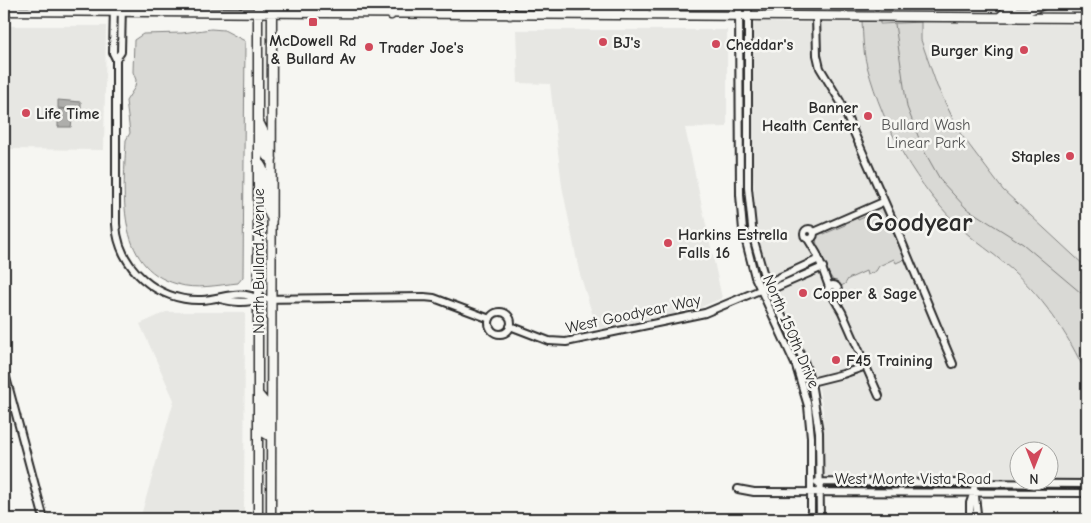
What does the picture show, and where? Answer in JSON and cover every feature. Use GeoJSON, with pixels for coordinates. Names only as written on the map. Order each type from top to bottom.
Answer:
{"type":"FeatureCollection","features":[{"type":"Feature","properties":{"kind":"main road","name":"North Bullard Avenue"},"geometry":{"type":"LineString","coordinates":[[271,519],[272,4]]}},
{"type":"Feature","properties":{"kind":"main road"},"geometry":{"type":"LineString","coordinates":[[390,15],[394,8],[426,4]]}},
{"type":"Feature","properties":{"kind":"main road"},"geometry":{"type":"LineString","coordinates":[[510,4],[510,15]]}},
{"type":"Feature","properties":{"kind":"main road"},"geometry":{"type":"LineString","coordinates":[[585,15],[596,8],[620,8],[628,4]]}},
{"type":"Feature","properties":{"kind":"main road"},"geometry":{"type":"LineString","coordinates":[[626,15],[632,10],[660,4]]}},
{"type":"Feature","properties":{"kind":"main road"},"geometry":{"type":"LineString","coordinates":[[1000,17],[1006,11],[1027,11],[1045,4]]}},
{"type":"Feature","properties":{"kind":"main road"},"geometry":{"type":"LineString","coordinates":[[4,11],[118,8],[258,8],[272,12],[390,15],[1087,18]]}},
{"type":"Feature","properties":{"kind":"main road","name":"North Bullard Avenue"},"geometry":{"type":"LineString","coordinates":[[258,8],[258,519]]}},
{"type":"Feature","properties":{"kind":"main road"},"geometry":{"type":"LineString","coordinates":[[258,121],[264,132],[266,156],[272,159]]}},
{"type":"Feature","properties":{"kind":"main road"},"geometry":{"type":"LineString","coordinates":[[258,162],[264,170],[266,210],[272,219]]}},
{"type":"Feature","properties":{"kind":"main road"},"geometry":{"type":"LineString","coordinates":[[259,395],[264,401],[264,433],[271,437]]}},
{"type":"Feature","properties":{"kind":"street","name":"North 150th Drive"},"geometry":{"type":"LineString","coordinates":[[739,4],[740,203],[744,240],[760,290],[791,354],[802,386],[810,420],[811,519]]}},
{"type":"Feature","properties":{"kind":"street","name":"North 150th Drive"},"geometry":{"type":"LineString","coordinates":[[748,4],[750,218],[755,249],[767,286],[801,356],[811,382],[818,420],[820,519]]}},
{"type":"Feature","properties":{"kind":"street"},"geometry":{"type":"LineString","coordinates":[[118,8],[113,53],[116,60],[117,233],[120,246],[128,263],[148,284],[179,298],[219,299],[231,302],[250,302],[258,298],[434,298],[490,319]]}},
{"type":"Feature","properties":{"kind":"street"},"geometry":{"type":"LineString","coordinates":[[816,16],[819,63],[840,101],[883,202],[898,230],[953,364]]}},
{"type":"Feature","properties":{"kind":"street"},"geometry":{"type":"LineString","coordinates":[[879,396],[834,295],[838,288],[831,286],[812,236],[883,202]]}},
{"type":"Feature","properties":{"kind":"street"},"geometry":{"type":"LineString","coordinates":[[767,286],[774,280],[818,256]]}},
{"type":"Feature","properties":{"kind":"street"},"geometry":{"type":"LineString","coordinates":[[767,286],[777,287],[824,269]]}},
{"type":"Feature","properties":{"kind":"street","name":"West Goodyear Way"},"geometry":{"type":"LineString","coordinates":[[510,326],[549,341],[566,342],[705,313],[767,286]]}},
{"type":"Feature","properties":{"kind":"street"},"geometry":{"type":"LineString","coordinates":[[496,313],[504,313],[510,318],[510,326],[505,332],[496,333],[490,327],[490,319],[496,313]]}},
{"type":"Feature","properties":{"kind":"street"},"geometry":{"type":"LineString","coordinates":[[811,382],[866,366]]}},
{"type":"Feature","properties":{"kind":"street"},"geometry":{"type":"LineString","coordinates":[[4,370],[44,519]]}},
{"type":"Feature","properties":{"kind":"street","name":"West Monte Vista Road"},"geometry":{"type":"LineString","coordinates":[[811,482],[1087,484]]}},
{"type":"Feature","properties":{"kind":"street"},"geometry":{"type":"LineString","coordinates":[[974,484],[974,492],[970,503],[970,512],[974,518]]}},
{"type":"Feature","properties":{"kind":"street","name":"West Monte Vista Road"},"geometry":{"type":"LineString","coordinates":[[738,489],[754,492],[1087,493]]}},
{"type":"Feature","properties":{"kind":"shaded area"},"geometry":{"type":"Polygon","coordinates":[[[759,21],[787,23],[862,21],[867,65],[881,109],[899,149],[923,186],[965,232],[1006,264],[1048,308],[1079,357],[1087,376],[1087,480],[1058,479],[1058,440],[1008,440],[1008,479],[831,480],[824,475],[823,411],[819,389],[797,333],[765,270],[756,234],[753,213],[755,200],[751,144],[752,28],[759,21]]]}},
{"type":"Feature","properties":{"kind":"shaded area"},"geometry":{"type":"Polygon","coordinates":[[[921,22],[1087,25],[1087,268],[1003,190],[960,133],[937,86],[921,40],[921,22]]]}},
{"type":"Feature","properties":{"kind":"shaded area"},"geometry":{"type":"Polygon","coordinates":[[[4,26],[106,26],[104,150],[4,149],[4,26]]]}},
{"type":"Feature","properties":{"kind":"shaded area"},"geometry":{"type":"Polygon","coordinates":[[[516,30],[727,30],[727,127],[685,128],[722,298],[692,311],[597,329],[579,271],[562,186],[550,84],[518,83],[516,30]]]}},
{"type":"Feature","properties":{"kind":"shaded area"},"geometry":{"type":"Polygon","coordinates":[[[58,100],[81,102],[81,113],[73,114],[71,127],[58,127],[58,109],[68,109],[58,108],[58,100]]]}},
{"type":"Feature","properties":{"kind":"shaded area"},"geometry":{"type":"Polygon","coordinates":[[[166,312],[245,312],[244,519],[140,519],[174,400],[140,324],[166,312]]]}},
{"type":"Feature","properties":{"kind":"green space","name":"Bullard Wash Linear Park"},"geometry":{"type":"Polygon","coordinates":[[[862,21],[880,21],[880,24],[921,22],[921,40],[937,86],[960,133],[1003,190],[1087,268],[1087,376],[1062,330],[1042,301],[1018,276],[974,240],[947,214],[917,176],[893,134],[874,89],[863,44],[862,21]]]}},
{"type":"Feature","properties":{"kind":"green space"},"geometry":{"type":"Polygon","coordinates":[[[211,29],[224,30],[245,41],[243,277],[238,283],[192,287],[177,284],[157,275],[142,261],[133,244],[127,224],[125,203],[126,140],[130,133],[126,101],[135,87],[136,80],[133,72],[134,40],[143,34],[182,33],[211,29]]]}},
{"type":"Feature","properties":{"kind":"green space"},"geometry":{"type":"Polygon","coordinates":[[[881,206],[905,259],[896,263],[894,259],[879,266],[876,271],[867,275],[866,271],[848,279],[845,284],[839,287],[830,276],[823,262],[817,247],[816,233],[823,230],[824,234],[845,225],[847,220],[857,215],[858,220],[873,213],[876,208],[881,206]]]}},
{"type":"Feature","properties":{"kind":"waterway"},"geometry":{"type":"LineString","coordinates":[[895,24],[907,107],[923,149],[941,181],[966,208],[1023,244],[1087,298]]}},
{"type":"Feature","properties":{"kind":"place","name":"McDowell Rd & Bullard Av"},"geometry":{"type":"Point","coordinates":[313,22]}},
{"type":"Feature","properties":{"kind":"place","name":"BJ's"},"geometry":{"type":"Point","coordinates":[603,42]}},
{"type":"Feature","properties":{"kind":"place","name":"Cheddar's"},"geometry":{"type":"Point","coordinates":[716,44]}},
{"type":"Feature","properties":{"kind":"place","name":"Trader Joe's"},"geometry":{"type":"Point","coordinates":[369,47]}},
{"type":"Feature","properties":{"kind":"place","name":"Burger King"},"geometry":{"type":"Point","coordinates":[1024,50]}},
{"type":"Feature","properties":{"kind":"place","name":"Life Time"},"geometry":{"type":"Point","coordinates":[26,113]}},
{"type":"Feature","properties":{"kind":"place","name":"Banner Health Center"},"geometry":{"type":"Point","coordinates":[868,116]}},
{"type":"Feature","properties":{"kind":"place","name":"Staples"},"geometry":{"type":"Point","coordinates":[1070,156]}},
{"type":"Feature","properties":{"kind":"place","name":"Harkins Estrella Falls 16"},"geometry":{"type":"Point","coordinates":[668,243]}},
{"type":"Feature","properties":{"kind":"place","name":"Copper & Sage"},"geometry":{"type":"Point","coordinates":[803,293]}},
{"type":"Feature","properties":{"kind":"place","name":"F45 Training"},"geometry":{"type":"Point","coordinates":[836,360]}},
{"type":"Feature","properties":{"kind":"district","name":"Goodyear"},"geometry":{"type":"Point","coordinates":[919,222]}}]}
